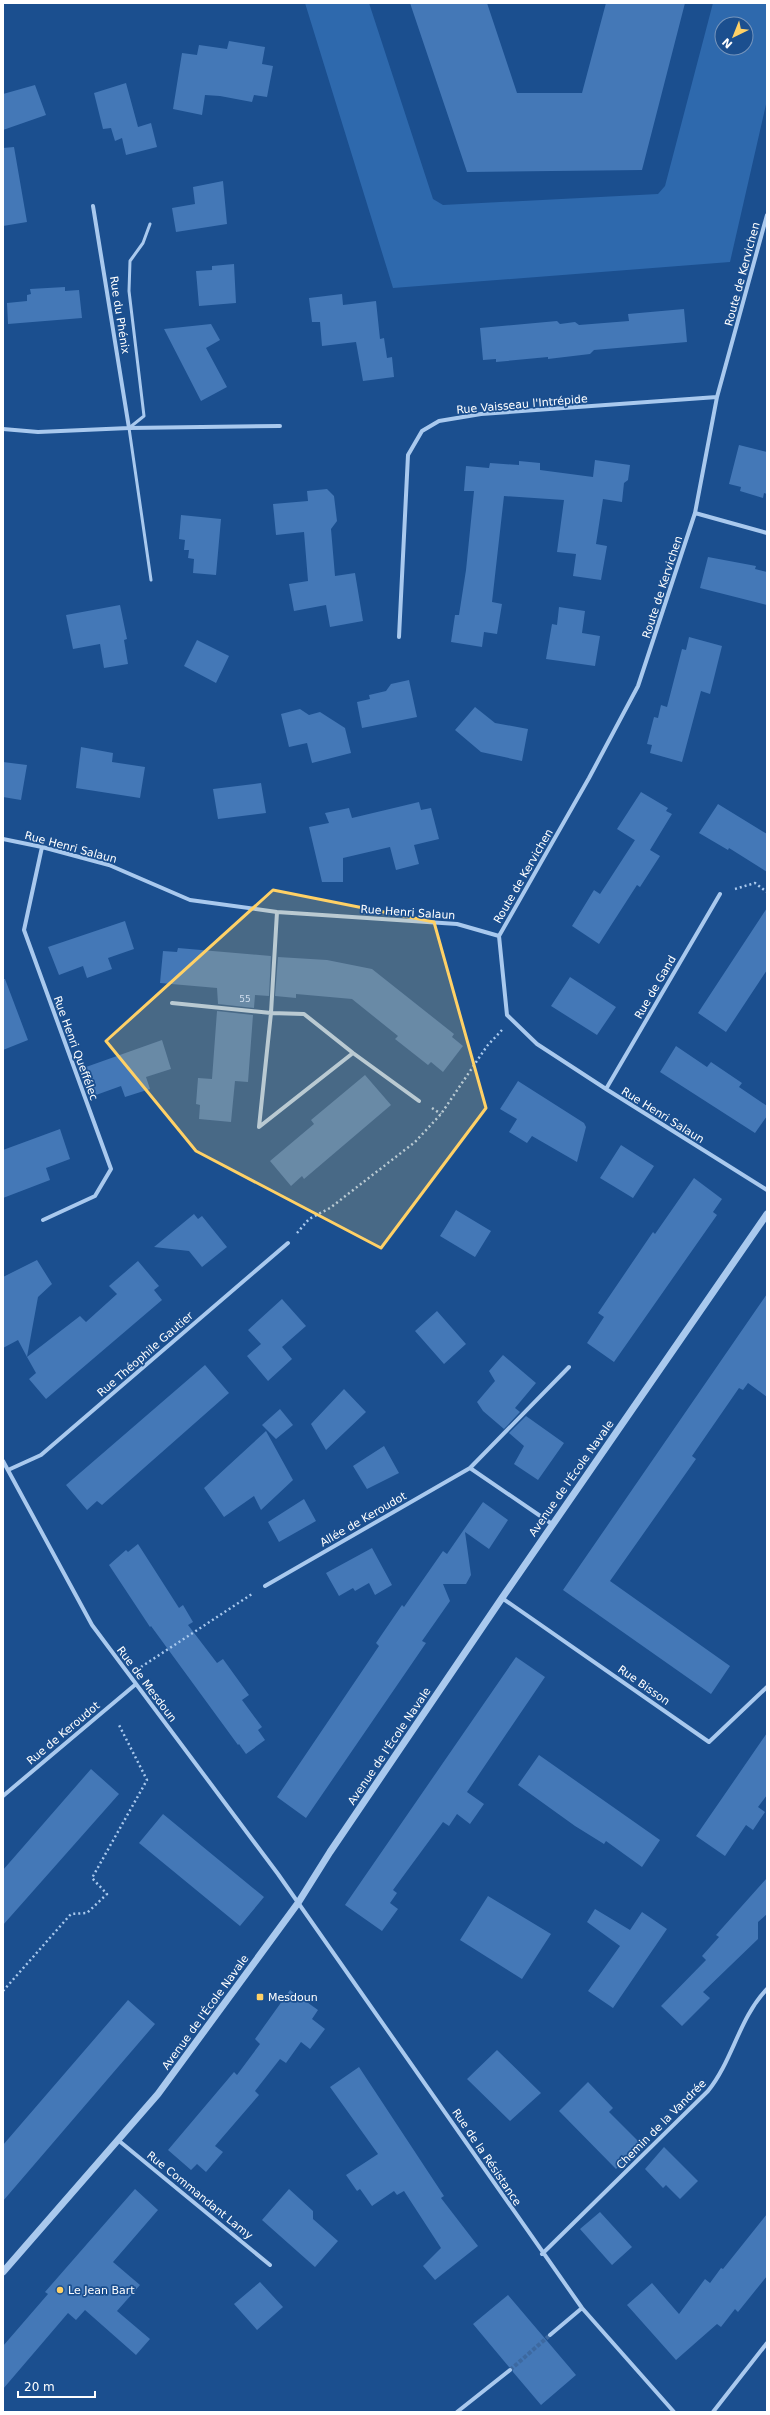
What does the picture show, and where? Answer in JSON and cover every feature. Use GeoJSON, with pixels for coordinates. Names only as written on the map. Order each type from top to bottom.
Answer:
{"type":"FeatureCollection","features":[{"type":"Feature","properties":{"kind":"street","name":"Rue du Phénix"},"geometry":{"type":"LineString","coordinates":[[93,206],[129,428]]}},
{"type":"Feature","properties":{"kind":"street","name":"Route de Kervichen"},"geometry":{"type":"LineString","coordinates":[[499,936],[589,778],[638,686],[695,513],[716,397],[767,215]]}},
{"type":"Feature","properties":{"kind":"street","name":"Rue Vaisseau l'Intrépide"},"geometry":{"type":"LineString","coordinates":[[399,637],[408,455],[422,431],[439,421],[481,414],[716,397]]}},
{"type":"Feature","properties":{"kind":"street"},"geometry":{"type":"LineString","coordinates":[[3,429],[38,432],[129,428],[280,426]]}},
{"type":"Feature","properties":{"kind":"street"},"geometry":{"type":"LineString","coordinates":[[695,513],[767,533]]}},
{"type":"Feature","properties":{"kind":"street","name":"Rue Henri Salaun"},"geometry":{"type":"LineString","coordinates":[[3,839],[42,847],[109,865],[190,900],[277,912],[457,924],[499,936],[507,1015],[537,1044],[767,1190]]}},
{"type":"Feature","properties":{"kind":"street","name":"Rue Henri Queffélec"},"geometry":{"type":"LineString","coordinates":[[42,847],[24,930],[111,1169],[95,1196],[43,1220]]}},
{"type":"Feature","properties":{"kind":"street","name":"Rue de Gand"},"geometry":{"type":"LineString","coordinates":[[606,1089],[720,894]]}},
{"type":"Feature","properties":{"kind":"street"},"geometry":{"type":"LineString","coordinates":[[277,912],[271,1013],[259,1127],[353,1053]]}},
{"type":"Feature","properties":{"kind":"street"},"geometry":{"type":"LineString","coordinates":[[172,1003],[271,1013],[304,1014],[353,1053],[419,1101]]}},
{"type":"Feature","properties":{"kind":"street","name":"Avenue de l'École Navale"},"geometry":{"type":"LineString","coordinates":[[3,2272],[158,2094],[298,1903],[330,1852],[552,1524],[767,1214]]}},
{"type":"Feature","properties":{"kind":"street","name":"Rue Théophile Gautier"},"geometry":{"type":"LineString","coordinates":[[8,1470],[41,1455],[288,1243]]}},
{"type":"Feature","properties":{"kind":"street","name":"Allée de Keroudot"},"geometry":{"type":"LineString","coordinates":[[265,1586],[470,1468],[568,1367]]}},
{"type":"Feature","properties":{"kind":"street","name":"Rue de Mesdoun"},"geometry":{"type":"LineString","coordinates":[[3,1461],[92,1625],[298,1903]]}},
{"type":"Feature","properties":{"kind":"street"},"geometry":{"type":"LineString","coordinates":[[470,1468],[552,1524]]}},
{"type":"Feature","properties":{"kind":"street","name":"Rue Bisson"},"geometry":{"type":"LineString","coordinates":[[502,1598],[709,1742],[767,1687]]}},
{"type":"Feature","properties":{"kind":"street","name":"Rue de Keroudot"},"geometry":{"type":"LineString","coordinates":[[3,1796],[136,1684]]}},
{"type":"Feature","properties":{"kind":"street","name":"Rue de la Résistance"},"geometry":{"type":"LineString","coordinates":[[298,1903],[428,2087],[542,2254],[582,2308],[674,2412]]}},
{"type":"Feature","properties":{"kind":"street","name":"Chemin de la Vandrée"},"geometry":{"type":"LineString","coordinates":[[542,2254],[708,2091],[718,2078],[748,2013],[767,1989]]}},
{"type":"Feature","properties":{"kind":"street","name":"Rue Commandant Lamy"},"geometry":{"type":"LineString","coordinates":[[118,2140],[270,2265]]}},
{"type":"Feature","properties":{"kind":"street"},"geometry":{"type":"LineString","coordinates":[[550,2335],[582,2308]]}},
{"type":"Feature","properties":{"kind":"street"},"geometry":{"type":"LineString","coordinates":[[714,2412],[767,2343]]}},
{"type":"Feature","properties":{"kind":"street"},"geometry":{"type":"LineString","coordinates":[[457,2412],[510,2370]]}},
{"type":"Feature","properties":{"kind":"lane"},"geometry":{"type":"LineString","coordinates":[[129,428],[144,416],[129,291],[130,261],[143,243],[150,224]]}},
{"type":"Feature","properties":{"kind":"lane","name":"Rue du Phénix"},"geometry":{"type":"LineString","coordinates":[[129,428],[151,580]]}},
{"type":"Feature","properties":{"kind":"path"},"geometry":{"type":"LineString","coordinates":[[720,894],[755,883],[767,892]]}},
{"type":"Feature","properties":{"kind":"path"},"geometry":{"type":"LineString","coordinates":[[288,1243],[309,1219],[330,1208],[415,1142],[442,1114],[487,1046],[512,1020]]}},
{"type":"Feature","properties":{"kind":"path"},"geometry":{"type":"LineString","coordinates":[[129,1675],[265,1586]]}},
{"type":"Feature","properties":{"kind":"path"},"geometry":{"type":"LineString","coordinates":[[3,1991],[71,1914],[87,1913],[107,1894],[92,1878],[147,1780],[118,1723]]}},
{"type":"Feature","properties":{"kind":"highlighted area"},"geometry":{"type":"Polygon","coordinates":[[[273,890],[434,922],[486,1108],[381,1248],[196,1151],[106,1041],[273,890]]]}},
{"type":"Feature","properties":{"kind":"shaded area"},"geometry":{"type":"Polygon","coordinates":[[[305,3],[369,3],[433,199],[443,205],[658,194],[665,186],[713,3],[767,3],[767,100],[730,262],[393,288],[305,3]]]}},
{"type":"Feature","properties":{"kind":"building"},"geometry":{"type":"Polygon","coordinates":[[[410,3],[487,3],[517,93],[582,93],[606,3],[685,3],[642,170],[467,172],[410,3]]]}},
{"type":"Feature","properties":{"kind":"building"},"geometry":{"type":"Polygon","coordinates":[[[229,41],[265,47],[262,64],[273,66],[267,97],[254,95],[252,102],[220,96],[205,95],[202,115],[173,109],[182,53],[197,55],[199,45],[227,49],[229,41]]]}},
{"type":"Feature","properties":{"kind":"building"},"geometry":{"type":"Polygon","coordinates":[[[126,83],[138,127],[151,123],[157,147],[126,155],[122,138],[115,141],[111,128],[103,129],[94,93],[126,83]]]}},
{"type":"Feature","properties":{"kind":"building"},"geometry":{"type":"Polygon","coordinates":[[[35,85],[46,115],[3,130],[3,94],[35,85]]]}},
{"type":"Feature","properties":{"kind":"building"},"geometry":{"type":"Polygon","coordinates":[[[14,147],[27,222],[3,226],[3,148],[14,147]]]}},
{"type":"Feature","properties":{"kind":"building"},"geometry":{"type":"Polygon","coordinates":[[[223,181],[227,224],[176,232],[172,208],[195,204],[193,187],[223,181]]]}},
{"type":"Feature","properties":{"kind":"building"},"geometry":{"type":"Polygon","coordinates":[[[234,264],[236,303],[199,306],[196,271],[212,270],[212,266],[234,264]]]}},
{"type":"Feature","properties":{"kind":"building"},"geometry":{"type":"Polygon","coordinates":[[[65,287],[65,291],[79,290],[82,318],[8,324],[7,303],[27,301],[27,295],[31,294],[30,289],[65,287]]]}},
{"type":"Feature","properties":{"kind":"building"},"geometry":{"type":"Polygon","coordinates":[[[342,294],[343,305],[376,301],[380,339],[384,338],[387,358],[392,357],[394,377],[363,381],[356,342],[322,346],[320,322],[312,322],[309,298],[342,294]]]}},
{"type":"Feature","properties":{"kind":"building"},"geometry":{"type":"Polygon","coordinates":[[[684,309],[687,342],[594,350],[590,354],[548,359],[548,357],[496,362],[496,359],[483,360],[480,328],[557,321],[560,324],[575,322],[579,325],[629,321],[628,314],[684,309]]]}},
{"type":"Feature","properties":{"kind":"building"},"geometry":{"type":"Polygon","coordinates":[[[211,324],[220,340],[206,348],[227,387],[201,401],[164,329],[211,324]]]}},
{"type":"Feature","properties":{"kind":"building"},"geometry":{"type":"Polygon","coordinates":[[[739,445],[767,452],[767,494],[764,493],[763,498],[740,491],[741,487],[729,484],[739,445]]]}},
{"type":"Feature","properties":{"kind":"building"},"geometry":{"type":"Polygon","coordinates":[[[595,460],[630,465],[628,480],[624,483],[622,502],[603,499],[596,544],[607,546],[601,580],[573,576],[576,554],[557,552],[564,500],[504,496],[492,602],[502,604],[497,634],[484,632],[482,647],[451,642],[455,615],[459,615],[466,570],[474,491],[464,491],[466,466],[489,468],[490,463],[519,465],[519,461],[540,463],[540,470],[593,477],[595,460]]]}},
{"type":"Feature","properties":{"kind":"building"},"geometry":{"type":"Polygon","coordinates":[[[327,489],[334,496],[337,521],[331,529],[335,576],[355,573],[363,621],[330,627],[326,605],[294,611],[289,584],[308,581],[304,532],[276,535],[273,504],[308,501],[307,491],[327,489]]]}},
{"type":"Feature","properties":{"kind":"building"},"geometry":{"type":"Polygon","coordinates":[[[181,515],[221,519],[216,575],[193,573],[194,559],[188,558],[189,550],[184,550],[185,540],[179,539],[181,515]]]}},
{"type":"Feature","properties":{"kind":"building"},"geometry":{"type":"Polygon","coordinates":[[[708,557],[756,566],[755,569],[767,572],[767,605],[700,588],[708,557]]]}},
{"type":"Feature","properties":{"kind":"building"},"geometry":{"type":"Polygon","coordinates":[[[120,605],[127,639],[124,640],[128,664],[104,668],[100,644],[73,649],[66,615],[120,605]]]}},
{"type":"Feature","properties":{"kind":"building"},"geometry":{"type":"Polygon","coordinates":[[[559,607],[585,611],[582,633],[600,636],[595,666],[546,659],[552,624],[557,625],[559,607]]]}},
{"type":"Feature","properties":{"kind":"building"},"geometry":{"type":"Polygon","coordinates":[[[689,637],[722,646],[710,694],[701,691],[682,762],[650,753],[652,745],[647,744],[654,717],[658,718],[661,705],[667,707],[682,649],[686,650],[689,637]]]}},
{"type":"Feature","properties":{"kind":"building"},"geometry":{"type":"Polygon","coordinates":[[[197,640],[229,656],[216,683],[184,666],[197,640]]]}},
{"type":"Feature","properties":{"kind":"building"},"geometry":{"type":"Polygon","coordinates":[[[409,680],[417,717],[362,728],[357,702],[370,699],[369,695],[386,691],[391,684],[409,680]]]}},
{"type":"Feature","properties":{"kind":"building"},"geometry":{"type":"Polygon","coordinates":[[[475,707],[495,723],[528,729],[522,761],[481,752],[455,730],[475,707]]]}},
{"type":"Feature","properties":{"kind":"building"},"geometry":{"type":"Polygon","coordinates":[[[300,709],[309,715],[320,712],[345,728],[351,753],[312,763],[307,743],[289,747],[281,714],[300,709]]]}},
{"type":"Feature","properties":{"kind":"building"},"geometry":{"type":"Polygon","coordinates":[[[81,747],[113,753],[112,762],[145,767],[140,798],[76,788],[81,747]]]}},
{"type":"Feature","properties":{"kind":"building"},"geometry":{"type":"Polygon","coordinates":[[[3,762],[27,765],[21,800],[3,797],[3,762]]]}},
{"type":"Feature","properties":{"kind":"building"},"geometry":{"type":"Polygon","coordinates":[[[261,783],[266,813],[218,819],[213,789],[261,783]]]}},
{"type":"Feature","properties":{"kind":"building"},"geometry":{"type":"Polygon","coordinates":[[[641,792],[668,808],[666,811],[672,814],[650,850],[660,856],[640,887],[637,885],[599,944],[572,926],[594,890],[600,894],[635,840],[617,829],[641,792]]]}},
{"type":"Feature","properties":{"kind":"building"},"geometry":{"type":"Polygon","coordinates":[[[419,802],[421,810],[431,808],[439,839],[414,845],[419,864],[396,870],[390,847],[343,858],[343,882],[322,882],[309,827],[329,823],[325,813],[349,808],[352,818],[419,802]]]}},
{"type":"Feature","properties":{"kind":"building"},"geometry":{"type":"Polygon","coordinates":[[[718,804],[767,834],[767,872],[729,848],[728,850],[699,833],[718,804]]]}},
{"type":"Feature","properties":{"kind":"building"},"geometry":{"type":"Polygon","coordinates":[[[767,908],[767,970],[726,1032],[698,1013],[767,908]]]}},
{"type":"Feature","properties":{"kind":"building"},"geometry":{"type":"Polygon","coordinates":[[[125,921],[134,949],[108,958],[112,969],[87,978],[83,966],[59,975],[48,947],[125,921]]]}},
{"type":"Feature","properties":{"kind":"building"},"geometry":{"type":"Polygon","coordinates":[[[178,948],[271,956],[269,996],[255,995],[254,1008],[218,1004],[217,988],[160,983],[163,951],[177,952],[178,948]]]}},
{"type":"Feature","properties":{"kind":"building"},"geometry":{"type":"Polygon","coordinates":[[[278,957],[327,960],[372,969],[454,1034],[452,1037],[463,1046],[443,1072],[431,1062],[428,1065],[395,1039],[398,1036],[352,999],[296,994],[296,998],[275,996],[278,957]]]}},
{"type":"Feature","properties":{"kind":"building"},"geometry":{"type":"Polygon","coordinates":[[[570,977],[616,1007],[597,1035],[551,1006],[570,977]]]}},
{"type":"Feature","properties":{"kind":"building"},"geometry":{"type":"Polygon","coordinates":[[[3,979],[5,979],[28,1040],[3,1050],[3,979]]]}},
{"type":"Feature","properties":{"kind":"building"},"geometry":{"type":"Polygon","coordinates":[[[217,1011],[253,1015],[248,1082],[235,1081],[231,1122],[199,1119],[200,1105],[196,1104],[198,1078],[212,1079],[217,1011]]]}},
{"type":"Feature","properties":{"kind":"building"},"geometry":{"type":"Polygon","coordinates":[[[162,1040],[171,1069],[146,1077],[150,1089],[125,1097],[121,1086],[96,1095],[86,1067],[162,1040]]]}},
{"type":"Feature","properties":{"kind":"building"},"geometry":{"type":"Polygon","coordinates":[[[676,1046],[707,1067],[711,1062],[742,1083],[739,1087],[767,1106],[767,1116],[755,1133],[660,1072],[676,1046]]]}},
{"type":"Feature","properties":{"kind":"building"},"geometry":{"type":"Polygon","coordinates":[[[365,1075],[391,1105],[304,1179],[302,1176],[291,1186],[270,1161],[314,1124],[311,1120],[365,1075]]]}},
{"type":"Feature","properties":{"kind":"building"},"geometry":{"type":"Polygon","coordinates":[[[518,1081],[584,1123],[586,1127],[577,1162],[532,1136],[527,1143],[509,1132],[517,1119],[500,1109],[518,1081]]]}},
{"type":"Feature","properties":{"kind":"building"},"geometry":{"type":"Polygon","coordinates":[[[60,1129],[70,1159],[46,1168],[50,1180],[3,1198],[3,1150],[60,1129]]]}},
{"type":"Feature","properties":{"kind":"building"},"geometry":{"type":"Polygon","coordinates":[[[621,1145],[654,1166],[633,1198],[600,1178],[621,1145]]]}},
{"type":"Feature","properties":{"kind":"building"},"geometry":{"type":"Polygon","coordinates":[[[694,1178],[722,1199],[713,1212],[717,1215],[614,1362],[587,1343],[604,1317],[598,1313],[653,1232],[655,1234],[694,1178]]]}},
{"type":"Feature","properties":{"kind":"building"},"geometry":{"type":"Polygon","coordinates":[[[456,1210],[491,1231],[475,1257],[440,1236],[456,1210]]]}},
{"type":"Feature","properties":{"kind":"building"},"geometry":{"type":"Polygon","coordinates":[[[194,1214],[198,1219],[202,1216],[227,1247],[202,1267],[189,1251],[154,1247],[194,1214]]]}},
{"type":"Feature","properties":{"kind":"building"},"geometry":{"type":"Polygon","coordinates":[[[37,1260],[52,1284],[38,1297],[27,1357],[18,1340],[3,1348],[3,1277],[37,1260]]]}},
{"type":"Feature","properties":{"kind":"building"},"geometry":{"type":"Polygon","coordinates":[[[138,1261],[159,1286],[154,1290],[162,1300],[46,1399],[29,1379],[36,1373],[27,1357],[80,1316],[86,1322],[117,1294],[109,1286],[138,1261]]]}},
{"type":"Feature","properties":{"kind":"building"},"geometry":{"type":"Polygon","coordinates":[[[767,1294],[767,1397],[748,1383],[743,1390],[739,1388],[692,1456],[696,1459],[610,1581],[730,1666],[711,1694],[563,1590],[767,1294]]]}},
{"type":"Feature","properties":{"kind":"building"},"geometry":{"type":"Polygon","coordinates":[[[282,1299],[306,1326],[282,1347],[292,1359],[268,1381],[247,1356],[261,1344],[248,1330],[282,1299]]]}},
{"type":"Feature","properties":{"kind":"building"},"geometry":{"type":"Polygon","coordinates":[[[437,1311],[466,1344],[444,1364],[415,1331],[437,1311]]]}},
{"type":"Feature","properties":{"kind":"building"},"geometry":{"type":"Polygon","coordinates":[[[503,1355],[536,1383],[515,1408],[520,1412],[504,1429],[483,1411],[477,1402],[495,1381],[489,1371],[503,1355]]]}},
{"type":"Feature","properties":{"kind":"building"},"geometry":{"type":"Polygon","coordinates":[[[205,1365],[229,1393],[102,1505],[97,1501],[87,1510],[66,1485],[205,1365]]]}},
{"type":"Feature","properties":{"kind":"building"},"geometry":{"type":"Polygon","coordinates":[[[344,1389],[366,1412],[326,1450],[311,1424],[344,1389]]]}},
{"type":"Feature","properties":{"kind":"building"},"geometry":{"type":"Polygon","coordinates":[[[280,1409],[293,1425],[276,1439],[262,1425],[280,1409]]]}},
{"type":"Feature","properties":{"kind":"building"},"geometry":{"type":"Polygon","coordinates":[[[526,1416],[564,1443],[538,1480],[514,1464],[524,1446],[509,1433],[526,1416]]]}},
{"type":"Feature","properties":{"kind":"building"},"geometry":{"type":"Polygon","coordinates":[[[266,1431],[293,1480],[261,1510],[254,1496],[224,1517],[204,1488],[266,1431]]]}},
{"type":"Feature","properties":{"kind":"building"},"geometry":{"type":"Polygon","coordinates":[[[384,1446],[399,1473],[367,1489],[353,1466],[384,1446]]]}},
{"type":"Feature","properties":{"kind":"building"},"geometry":{"type":"Polygon","coordinates":[[[304,1499],[316,1521],[279,1542],[268,1522],[304,1499]]]}},
{"type":"Feature","properties":{"kind":"building"},"geometry":{"type":"Polygon","coordinates":[[[483,1502],[508,1520],[489,1549],[465,1532],[471,1575],[466,1584],[443,1584],[450,1601],[422,1641],[426,1643],[306,1818],[277,1797],[379,1646],[376,1643],[402,1605],[404,1607],[443,1551],[447,1554],[483,1502]]]}},
{"type":"Feature","properties":{"kind":"building"},"geometry":{"type":"Polygon","coordinates":[[[138,1544],[179,1608],[183,1605],[193,1622],[188,1625],[217,1663],[223,1659],[249,1695],[242,1700],[262,1727],[258,1730],[265,1740],[246,1754],[151,1626],[150,1627],[109,1565],[126,1550],[128,1552],[138,1544]]]}},
{"type":"Feature","properties":{"kind":"building"},"geometry":{"type":"Polygon","coordinates":[[[372,1548],[392,1585],[375,1595],[369,1583],[355,1591],[353,1588],[339,1596],[326,1573],[372,1548]]]}},
{"type":"Feature","properties":{"kind":"building"},"geometry":{"type":"Polygon","coordinates":[[[516,1657],[545,1677],[467,1792],[484,1804],[470,1824],[457,1814],[449,1826],[443,1822],[393,1890],[397,1893],[390,1903],[398,1909],[382,1931],[345,1905],[516,1657]]]}},
{"type":"Feature","properties":{"kind":"building"},"geometry":{"type":"Polygon","coordinates":[[[767,1733],[767,1795],[758,1807],[765,1812],[753,1830],[746,1825],[725,1856],[696,1836],[767,1733]]]}},
{"type":"Feature","properties":{"kind":"building"},"geometry":{"type":"Polygon","coordinates":[[[539,1755],[660,1840],[642,1867],[606,1841],[604,1844],[575,1826],[518,1785],[539,1755]]]}},
{"type":"Feature","properties":{"kind":"building"},"geometry":{"type":"Polygon","coordinates":[[[91,1769],[119,1794],[3,1925],[3,1870],[91,1769]]]}},
{"type":"Feature","properties":{"kind":"building"},"geometry":{"type":"Polygon","coordinates":[[[163,1814],[264,1897],[240,1926],[139,1843],[163,1814]]]}},
{"type":"Feature","properties":{"kind":"building"},"geometry":{"type":"Polygon","coordinates":[[[767,1878],[767,1914],[758,1922],[758,1939],[703,1992],[710,1998],[682,2026],[661,2006],[706,1960],[702,1956],[719,1937],[716,1935],[767,1878]]]}},
{"type":"Feature","properties":{"kind":"building"},"geometry":{"type":"Polygon","coordinates":[[[488,1896],[551,1934],[522,1979],[460,1940],[488,1896]]]}},
{"type":"Feature","properties":{"kind":"building"},"geometry":{"type":"Polygon","coordinates":[[[595,1909],[630,1930],[642,1912],[667,1929],[613,2008],[588,1991],[620,1946],[587,1922],[595,1909]]]}},
{"type":"Feature","properties":{"kind":"building"},"geometry":{"type":"Polygon","coordinates":[[[290,1990],[318,2010],[312,2019],[325,2029],[310,2049],[301,2042],[286,2063],[280,2059],[255,2091],[259,2095],[215,2146],[223,2152],[206,2172],[197,2164],[191,2170],[168,2150],[234,2072],[237,2075],[260,2044],[255,2039],[290,1990]]]}},
{"type":"Feature","properties":{"kind":"building"},"geometry":{"type":"Polygon","coordinates":[[[128,2000],[155,2024],[3,2201],[3,2145],[128,2000]]]}},
{"type":"Feature","properties":{"kind":"building"},"geometry":{"type":"Polygon","coordinates":[[[497,2050],[541,2093],[510,2121],[467,2079],[497,2050]]]}},
{"type":"Feature","properties":{"kind":"building"},"geometry":{"type":"Polygon","coordinates":[[[359,2067],[444,2196],[441,2198],[478,2246],[435,2280],[423,2266],[441,2248],[404,2191],[397,2195],[394,2191],[372,2206],[360,2189],[357,2191],[346,2175],[378,2154],[330,2087],[359,2067]]]}},
{"type":"Feature","properties":{"kind":"building"},"geometry":{"type":"Polygon","coordinates":[[[588,2082],[613,2108],[609,2112],[641,2144],[616,2169],[559,2111],[588,2082]]]}},
{"type":"Feature","properties":{"kind":"building"},"geometry":{"type":"Polygon","coordinates":[[[664,2147],[698,2181],[680,2199],[666,2185],[663,2188],[645,2169],[664,2147]]]}},
{"type":"Feature","properties":{"kind":"building"},"geometry":{"type":"Polygon","coordinates":[[[135,2189],[158,2210],[113,2262],[140,2285],[117,2311],[150,2339],[136,2355],[85,2310],[76,2320],[68,2313],[3,2389],[3,2346],[48,2294],[45,2292],[135,2189]]]}},
{"type":"Feature","properties":{"kind":"building"},"geometry":{"type":"Polygon","coordinates":[[[289,2189],[313,2211],[313,2219],[338,2241],[315,2267],[262,2220],[289,2189]]]}},
{"type":"Feature","properties":{"kind":"building"},"geometry":{"type":"Polygon","coordinates":[[[600,2212],[632,2247],[612,2265],[580,2229],[600,2212]]]}},
{"type":"Feature","properties":{"kind":"building"},"geometry":{"type":"Polygon","coordinates":[[[767,2214],[767,2276],[738,2312],[735,2309],[721,2327],[717,2324],[676,2360],[627,2305],[652,2283],[679,2314],[705,2279],[710,2283],[767,2214]]]}},
{"type":"Feature","properties":{"kind":"building"},"geometry":{"type":"Polygon","coordinates":[[[260,2282],[283,2307],[257,2330],[234,2304],[260,2282]]]}},
{"type":"Feature","properties":{"kind":"building"},"geometry":{"type":"Polygon","coordinates":[[[508,2295],[576,2375],[541,2405],[513,2372],[512,2368],[509,2367],[473,2324],[508,2295]]]}},
{"type":"Feature","properties":{"kind":"tunnel"},"geometry":{"type":"LineString","coordinates":[[510,2370],[550,2335]]}},
{"type":"Feature","properties":{"kind":"place","name":"Mesdoun"},"geometry":{"type":"Point","coordinates":[260,1997]}},
{"type":"Feature","properties":{"kind":"place","name":"Le Jean Bart"},"geometry":{"type":"Point","coordinates":[60,2290]}}]}
